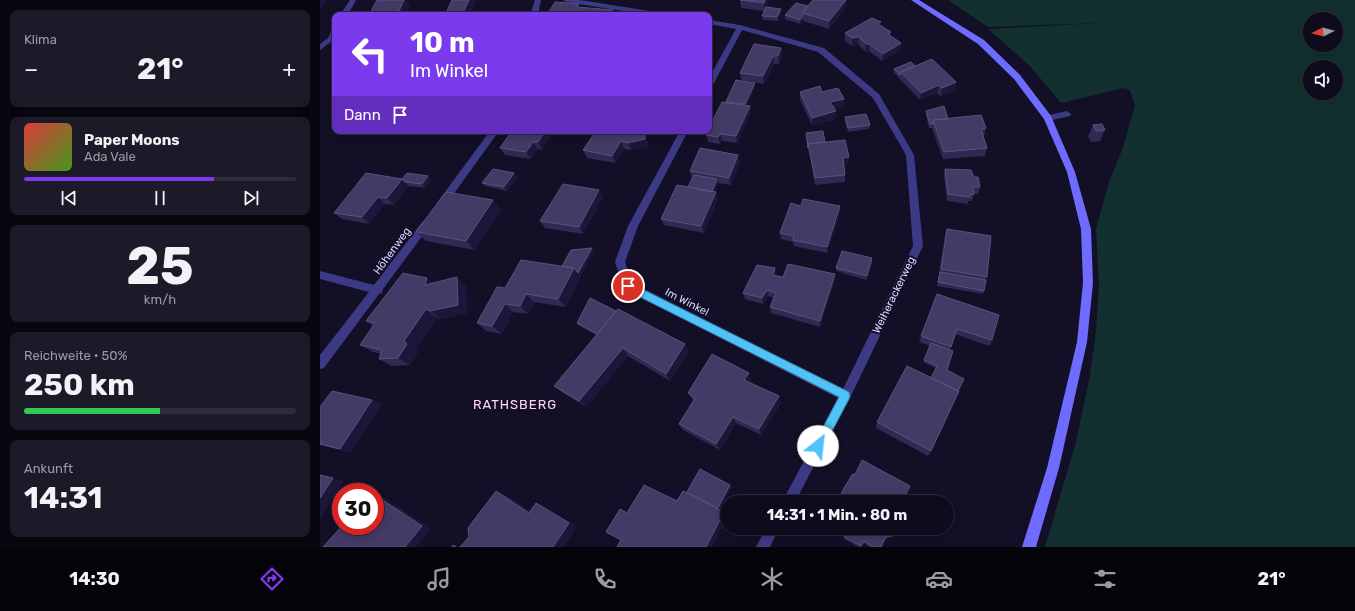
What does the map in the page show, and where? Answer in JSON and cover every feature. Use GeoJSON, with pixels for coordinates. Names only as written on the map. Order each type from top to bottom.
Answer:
{"type":"FeatureCollection","features":[{"type":"Feature","properties":{"kind":"street"},"geometry":{"type":"LineString","coordinates":[[346,12],[353,0]]}},
{"type":"Feature","properties":{"kind":"street"},"geometry":{"type":"LineString","coordinates":[[535,12],[538,0]]}},
{"type":"Feature","properties":{"kind":"street"},"geometry":{"type":"LineString","coordinates":[[566,0],[644,12]]}},
{"type":"Feature","properties":{"kind":"street"},"geometry":{"type":"LineString","coordinates":[[914,0],[981,42],[1017,77],[1048,118],[1071,172],[1086,229],[1088,283],[1082,342],[1053,468],[1029,547]]}},
{"type":"Feature","properties":{"kind":"street","name":"Weiherackerweg"},"geometry":{"type":"LineString","coordinates":[[712,22],[740,27],[821,50],[876,96],[910,155],[918,246],[845,396],[792,495]]}},
{"type":"Feature","properties":{"kind":"street"},"geometry":{"type":"LineString","coordinates":[[712,79],[740,27]]}},
{"type":"Feature","properties":{"kind":"street"},"geometry":{"type":"LineString","coordinates":[[320,48],[332,37]]}},
{"type":"Feature","properties":{"kind":"street"},"geometry":{"type":"LineString","coordinates":[[1048,118],[1067,114]]}},
{"type":"Feature","properties":{"kind":"street","name":"Höhenweg"},"geometry":{"type":"LineString","coordinates":[[320,364],[378,290],[493,134]]}},
{"type":"Feature","properties":{"kind":"street","name":"Im Winkel"},"geometry":{"type":"LineString","coordinates":[[682,134],[633,226],[625,248],[620,262],[628,286],[845,396]]}},
{"type":"Feature","properties":{"kind":"street"},"geometry":{"type":"LineString","coordinates":[[320,275],[378,290]]}},
{"type":"Feature","properties":{"kind":"street"},"geometry":{"type":"LineString","coordinates":[[763,547],[769,535]]}},
{"type":"Feature","properties":{"kind":"green space"},"geometry":{"type":"Polygon","coordinates":[[[948,0],[1355,0],[1355,547],[1045,547],[1076,442],[1090,375],[1096,331],[1099,285],[1096,229],[1109,182],[1122,150],[1135,106],[1130,90],[1123,88],[1061,103],[1030,66],[988,29],[1099,23],[988,27],[948,0]]]}},
{"type":"Feature","properties":{"kind":"building"},"geometry":{"type":"Polygon","coordinates":[[[377,0],[404,0],[399,11],[371,12],[377,0]]]}},
{"type":"Feature","properties":{"kind":"building"},"geometry":{"type":"Polygon","coordinates":[[[452,0],[469,0],[463,12],[446,12],[452,0]]]}},
{"type":"Feature","properties":{"kind":"building"},"geometry":{"type":"Polygon","coordinates":[[[740,0],[765,0],[764,3],[740,0]]]}},
{"type":"Feature","properties":{"kind":"building"},"geometry":{"type":"Polygon","coordinates":[[[813,0],[846,0],[829,21],[802,13],[813,0]]]}},
{"type":"Feature","properties":{"kind":"building"},"geometry":{"type":"Polygon","coordinates":[[[555,2],[579,4],[577,7],[613,10],[612,12],[549,12],[555,2]]]}},
{"type":"Feature","properties":{"kind":"building"},"geometry":{"type":"Polygon","coordinates":[[[796,3],[808,6],[802,13],[800,20],[785,15],[796,3]]]}},
{"type":"Feature","properties":{"kind":"building"},"geometry":{"type":"Polygon","coordinates":[[[766,7],[781,9],[777,17],[762,16],[766,7]]]}},
{"type":"Feature","properties":{"kind":"building"},"geometry":{"type":"Polygon","coordinates":[[[872,18],[881,22],[878,24],[891,32],[888,34],[901,43],[883,54],[869,44],[866,44],[859,37],[852,38],[845,33],[872,18]]]}},
{"type":"Feature","properties":{"kind":"building"},"geometry":{"type":"Polygon","coordinates":[[[754,44],[781,48],[778,56],[773,56],[763,76],[740,73],[754,44]]]}},
{"type":"Feature","properties":{"kind":"building"},"geometry":{"type":"Polygon","coordinates":[[[932,59],[956,82],[942,88],[939,85],[921,93],[901,72],[932,59]]]}},
{"type":"Feature","properties":{"kind":"building"},"geometry":{"type":"Polygon","coordinates":[[[911,62],[915,66],[901,72],[900,75],[894,69],[911,62]]]}},
{"type":"Feature","properties":{"kind":"building"},"geometry":{"type":"Polygon","coordinates":[[[736,80],[755,83],[745,104],[726,102],[736,80]]]}},
{"type":"Feature","properties":{"kind":"building"},"geometry":{"type":"Polygon","coordinates":[[[820,86],[822,92],[838,88],[844,99],[830,102],[836,111],[812,118],[800,92],[820,86]]]}},
{"type":"Feature","properties":{"kind":"building"},"geometry":{"type":"Polygon","coordinates":[[[722,102],[750,106],[736,136],[720,134],[718,137],[706,135],[712,134],[712,122],[722,102]]]}},
{"type":"Feature","properties":{"kind":"building"},"geometry":{"type":"Polygon","coordinates":[[[944,106],[948,119],[933,120],[933,124],[930,124],[926,111],[944,106]]]}},
{"type":"Feature","properties":{"kind":"building"},"geometry":{"type":"Polygon","coordinates":[[[866,114],[870,125],[848,128],[845,117],[866,114]]]}},
{"type":"Feature","properties":{"kind":"building"},"geometry":{"type":"Polygon","coordinates":[[[981,115],[986,128],[981,129],[987,148],[944,152],[933,120],[981,115]]]}},
{"type":"Feature","properties":{"kind":"building"},"geometry":{"type":"Polygon","coordinates":[[[1102,124],[1105,130],[1096,131],[1093,125],[1102,124]]]}},
{"type":"Feature","properties":{"kind":"building"},"geometry":{"type":"Polygon","coordinates":[[[823,131],[825,142],[808,144],[808,148],[806,133],[823,131]]]}},
{"type":"Feature","properties":{"kind":"building"},"geometry":{"type":"Polygon","coordinates":[[[510,134],[543,134],[538,142],[533,142],[526,152],[500,148],[510,134]]]}},
{"type":"Feature","properties":{"kind":"building"},"geometry":{"type":"Polygon","coordinates":[[[594,134],[644,134],[645,139],[628,143],[621,141],[612,156],[583,150],[594,134]]]}},
{"type":"Feature","properties":{"kind":"building"},"geometry":{"type":"Polygon","coordinates":[[[845,140],[849,157],[843,158],[845,175],[815,178],[808,144],[845,140]]]}},
{"type":"Feature","properties":{"kind":"building"},"geometry":{"type":"Polygon","coordinates":[[[700,148],[738,155],[729,178],[690,171],[700,148]]]}},
{"type":"Feature","properties":{"kind":"building"},"geometry":{"type":"Polygon","coordinates":[[[493,169],[514,173],[504,187],[482,183],[493,169]]]}},
{"type":"Feature","properties":{"kind":"building"},"geometry":{"type":"Polygon","coordinates":[[[945,169],[971,170],[974,177],[978,177],[980,187],[973,187],[974,194],[969,195],[970,197],[948,194],[945,169]]]}},
{"type":"Feature","properties":{"kind":"building"},"geometry":{"type":"Polygon","coordinates":[[[366,173],[402,179],[387,198],[378,197],[362,217],[334,213],[366,173]]]}},
{"type":"Feature","properties":{"kind":"building"},"geometry":{"type":"Polygon","coordinates":[[[407,173],[428,176],[422,184],[405,182],[402,179],[407,173]]]}},
{"type":"Feature","properties":{"kind":"building"},"geometry":{"type":"Polygon","coordinates":[[[694,175],[717,179],[712,192],[688,187],[694,175]]]}},
{"type":"Feature","properties":{"kind":"building"},"geometry":{"type":"Polygon","coordinates":[[[563,184],[599,190],[579,227],[540,221],[563,184]]]}},
{"type":"Feature","properties":{"kind":"building"},"geometry":{"type":"Polygon","coordinates":[[[677,185],[716,192],[701,226],[661,219],[677,185]]]}},
{"type":"Feature","properties":{"kind":"building"},"geometry":{"type":"Polygon","coordinates":[[[446,192],[493,200],[466,241],[416,232],[446,192]]]}},
{"type":"Feature","properties":{"kind":"building"},"geometry":{"type":"Polygon","coordinates":[[[803,199],[840,206],[827,247],[793,240],[794,236],[780,233],[791,203],[801,206],[803,199]]]}},
{"type":"Feature","properties":{"kind":"building"},"geometry":{"type":"Polygon","coordinates":[[[947,229],[991,236],[987,277],[941,269],[947,229]]]}},
{"type":"Feature","properties":{"kind":"building"},"geometry":{"type":"Polygon","coordinates":[[[592,248],[578,273],[574,268],[562,266],[571,250],[592,248]]]}},
{"type":"Feature","properties":{"kind":"building"},"geometry":{"type":"Polygon","coordinates":[[[842,251],[872,258],[867,276],[836,268],[842,251]]]}},
{"type":"Feature","properties":{"kind":"building"},"geometry":{"type":"Polygon","coordinates":[[[521,260],[574,268],[558,299],[526,294],[520,306],[505,304],[492,326],[477,323],[497,287],[505,288],[521,260]]]}},
{"type":"Feature","properties":{"kind":"building"},"geometry":{"type":"Polygon","coordinates":[[[788,264],[835,274],[820,321],[770,307],[776,293],[767,290],[762,298],[743,293],[757,265],[775,268],[773,275],[783,277],[788,264]]]}},
{"type":"Feature","properties":{"kind":"building"},"geometry":{"type":"Polygon","coordinates":[[[940,272],[986,280],[984,291],[938,282],[940,272]]]}},
{"type":"Feature","properties":{"kind":"building"},"geometry":{"type":"Polygon","coordinates":[[[403,273],[427,278],[425,285],[457,277],[458,305],[430,311],[426,309],[404,341],[407,344],[398,358],[379,359],[382,350],[360,345],[375,323],[366,321],[403,273]]]}},
{"type":"Feature","properties":{"kind":"building"},"geometry":{"type":"Polygon","coordinates":[[[937,294],[999,315],[992,340],[957,329],[951,347],[921,336],[937,294]]]}},
{"type":"Feature","properties":{"kind":"building"},"geometry":{"type":"Polygon","coordinates":[[[590,298],[616,311],[597,334],[577,323],[590,298]]]}},
{"type":"Feature","properties":{"kind":"building"},"geometry":{"type":"Polygon","coordinates":[[[618,309],[685,344],[666,374],[623,348],[579,401],[554,386],[618,309]]]}},
{"type":"Feature","properties":{"kind":"building"},"geometry":{"type":"Polygon","coordinates":[[[931,343],[953,351],[947,370],[964,379],[958,391],[931,378],[937,366],[924,360],[931,343]]]}},
{"type":"Feature","properties":{"kind":"building"},"geometry":{"type":"Polygon","coordinates":[[[712,354],[749,373],[744,380],[779,396],[759,429],[733,417],[716,444],[679,424],[695,398],[688,393],[712,354]]]}},
{"type":"Feature","properties":{"kind":"building"},"geometry":{"type":"Polygon","coordinates":[[[907,366],[959,391],[931,451],[877,422],[907,366]]]}},
{"type":"Feature","properties":{"kind":"building"},"geometry":{"type":"Polygon","coordinates":[[[332,391],[372,400],[340,449],[320,444],[320,407],[332,391]]]}},
{"type":"Feature","properties":{"kind":"building"},"geometry":{"type":"Polygon","coordinates":[[[862,460],[910,486],[906,495],[840,495],[852,475],[856,473],[862,460]]]}},
{"type":"Feature","properties":{"kind":"building"},"geometry":{"type":"Polygon","coordinates":[[[700,469],[730,485],[725,495],[720,495],[720,504],[718,508],[687,492],[700,469]]]}},
{"type":"Feature","properties":{"kind":"building"},"geometry":{"type":"Polygon","coordinates":[[[320,475],[333,478],[320,498],[320,475]]]}},
{"type":"Feature","properties":{"kind":"building"},"geometry":{"type":"Polygon","coordinates":[[[644,485],[677,501],[683,491],[720,510],[720,520],[706,547],[617,547],[621,540],[606,532],[620,509],[627,513],[644,485]]]}},
{"type":"Feature","properties":{"kind":"building"},"geometry":{"type":"Polygon","coordinates":[[[496,491],[529,513],[536,503],[569,523],[553,547],[460,547],[469,537],[468,528],[496,491]]]}},
{"type":"Feature","properties":{"kind":"building"},"geometry":{"type":"Polygon","coordinates":[[[384,501],[422,526],[405,547],[323,547],[334,535],[384,535],[384,501]]]}},
{"type":"Feature","properties":{"kind":"building"},"geometry":{"type":"Polygon","coordinates":[[[845,535],[895,535],[886,537],[881,547],[873,547],[864,541],[861,546],[844,537],[845,535]]]}},
{"type":"Feature","properties":{"kind":"district","name":"RATHSBERG"},"geometry":{"type":"Point","coordinates":[515,404]}},
{"type":"Feature","properties":{"kind":"route"},"geometry":{"type":"LineString","coordinates":[[628,286],[845,396],[818,446]]}}]}
